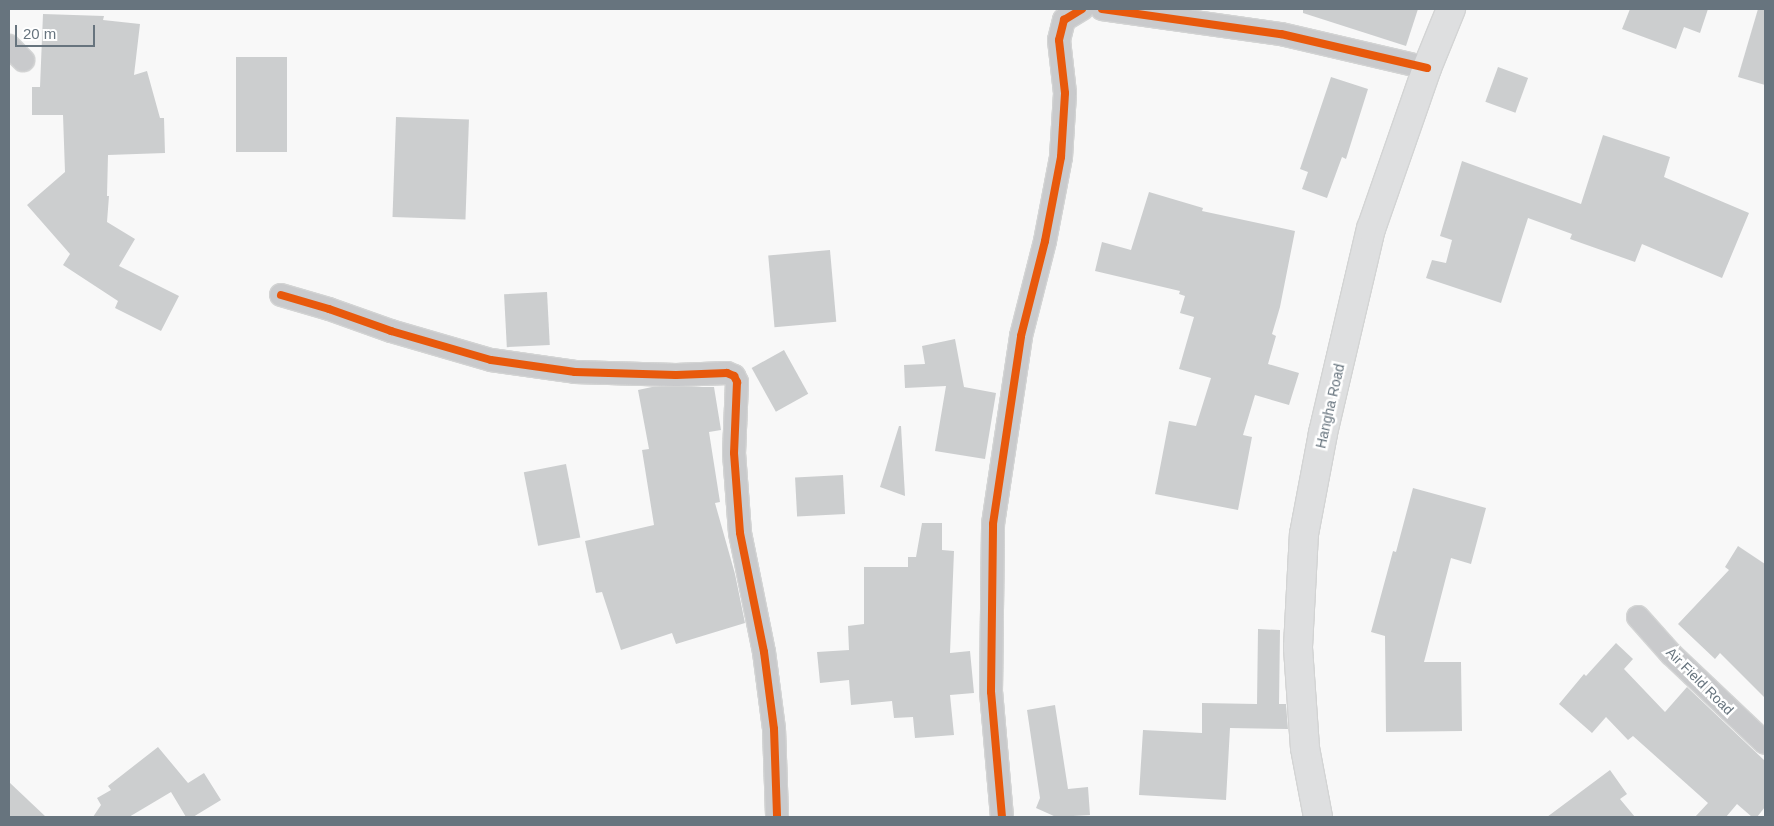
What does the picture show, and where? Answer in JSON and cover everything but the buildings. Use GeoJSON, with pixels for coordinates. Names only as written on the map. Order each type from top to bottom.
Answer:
{"type":"FeatureCollection","features":[{"type":"Feature","properties":{"kind":"highway","name":"Hangha Road"},"geometry":{"type":"LineString","coordinates":[[1318,817],[1305,748],[1298,647],[1304,534],[1323,433],[1371,228],[1426,68],[1451,9]]}},
{"type":"Feature","properties":{"kind":"street"},"geometry":{"type":"LineString","coordinates":[[1002,817],[991,692],[993,524],[1021,336],[1045,241],[1061,157],[1065,92],[1059,40],[1064,20],[1082,9]]}},
{"type":"Feature","properties":{"kind":"street"},"geometry":{"type":"LineString","coordinates":[[1102,9],[1281,34],[1426,68]]}},
{"type":"Feature","properties":{"kind":"street"},"geometry":{"type":"LineString","coordinates":[[281,295],[329,309],[390,331],[491,360],[575,372],[676,375],[727,373],[734,376],[737,382],[734,453],[740,533],[764,652],[774,729],[777,817]]}},
{"type":"Feature","properties":{"kind":"street","name":"Air Field Road"},"geometry":{"type":"LineString","coordinates":[[1638,617],[1678,660],[1765,743]]}},
{"type":"Feature","properties":{"kind":"cycle path"},"geometry":{"type":"LineString","coordinates":[[1002,817],[991,692],[993,524],[1021,336],[1045,241],[1061,157],[1065,93],[1059,40],[1064,20],[1082,9]]}},
{"type":"Feature","properties":{"kind":"cycle path"},"geometry":{"type":"LineString","coordinates":[[1102,9],[1281,34],[1427,68]]}},
{"type":"Feature","properties":{"kind":"cycle path"},"geometry":{"type":"LineString","coordinates":[[281,295],[329,309],[391,331],[491,360],[575,372],[676,375],[727,373],[734,376],[737,382],[734,453],[740,533],[764,652],[774,729],[777,817]]}}]}
